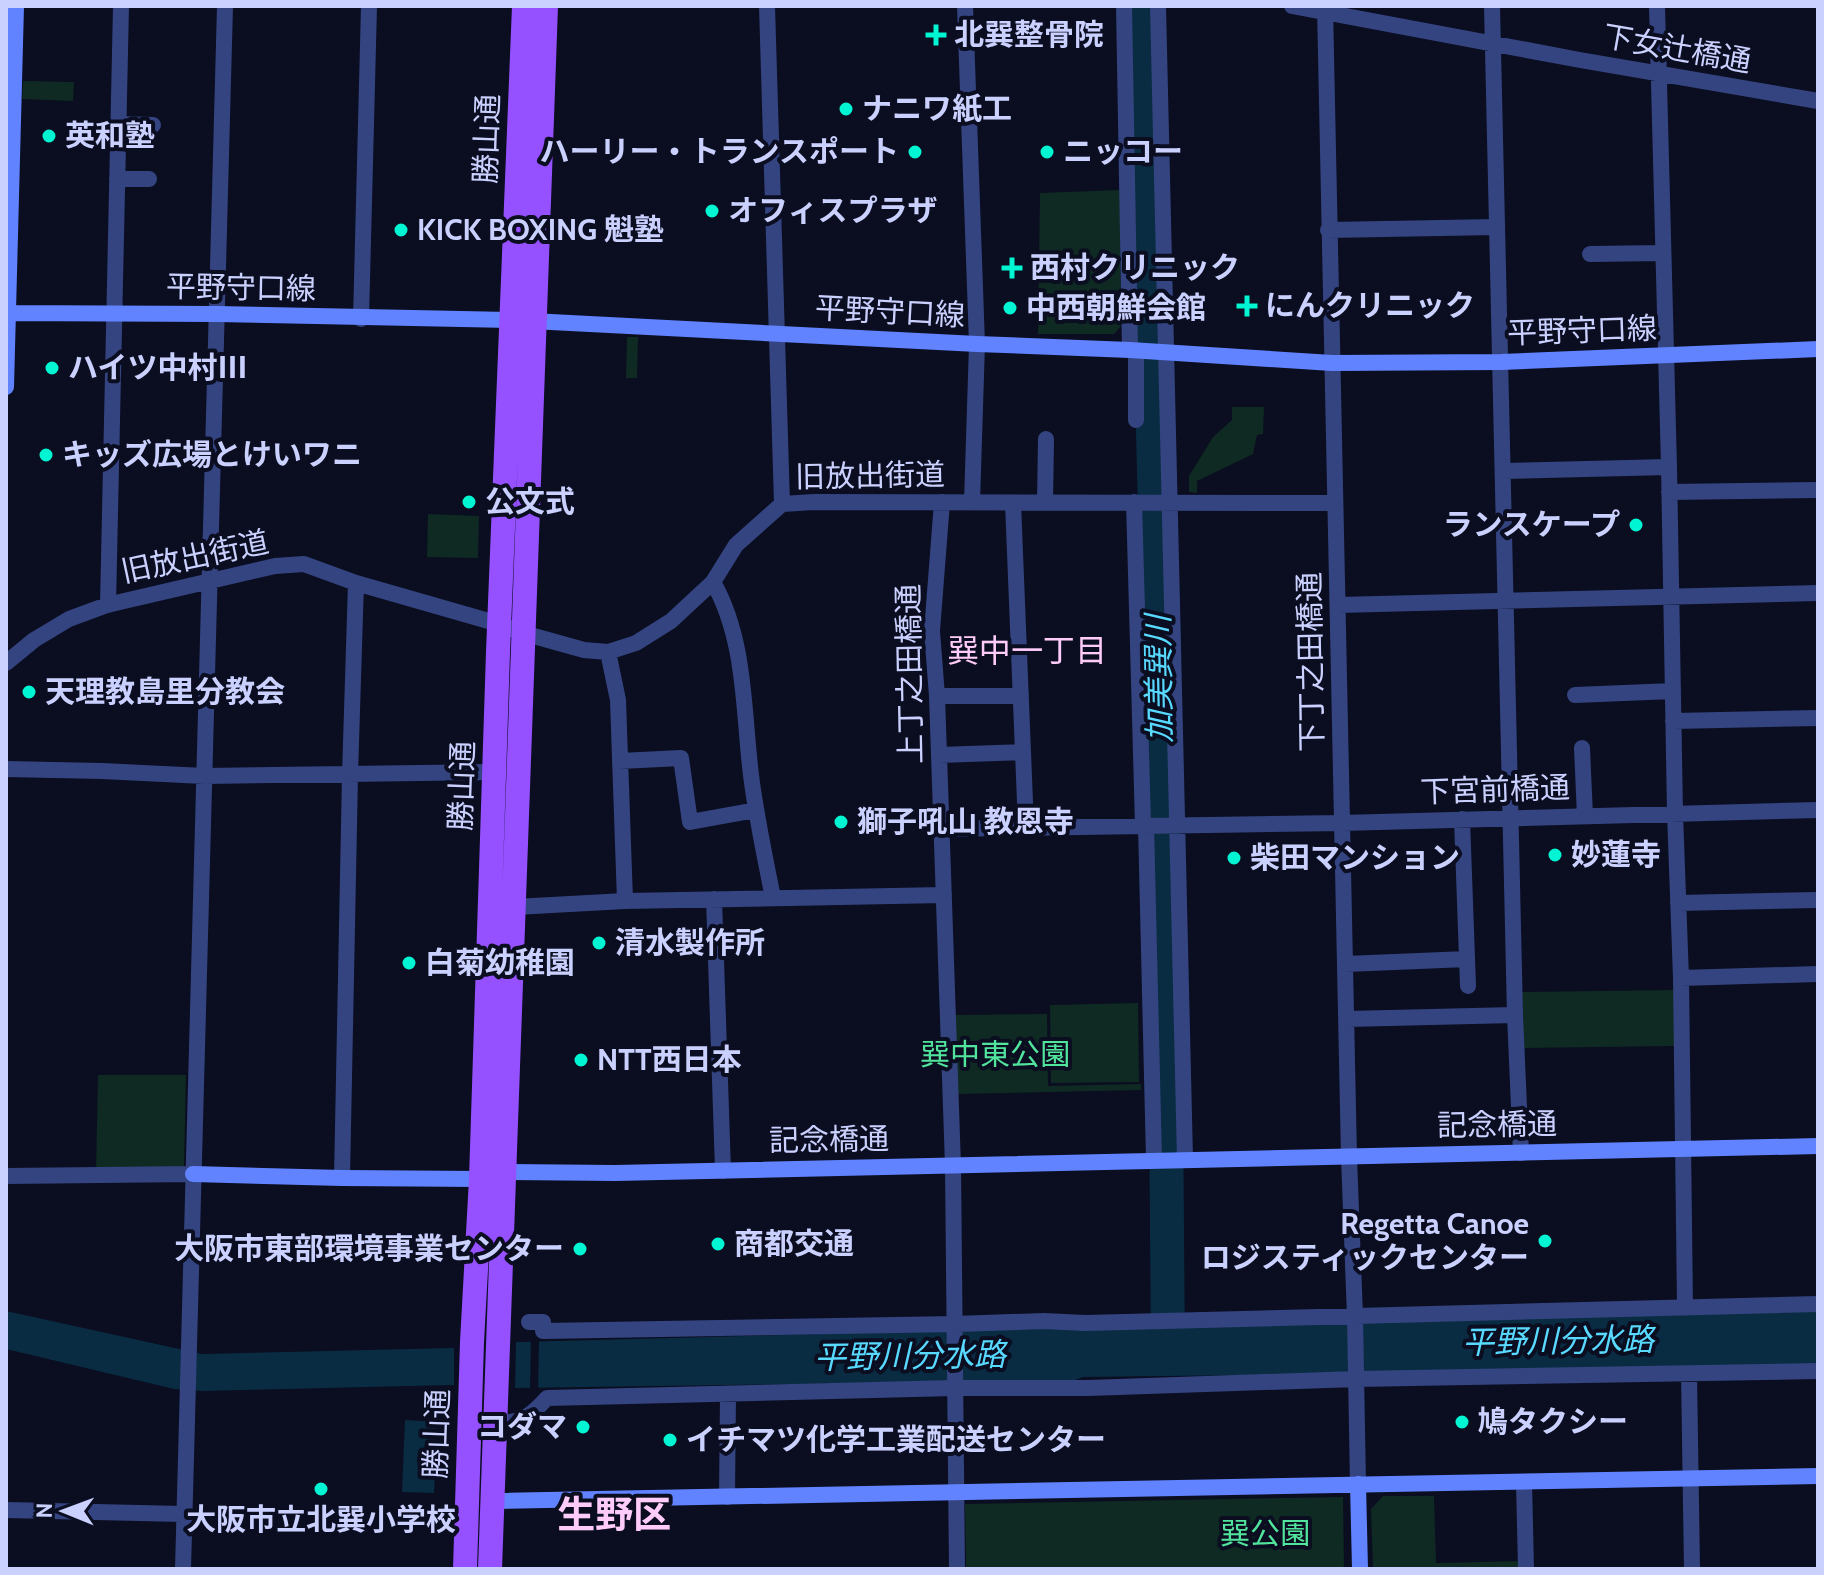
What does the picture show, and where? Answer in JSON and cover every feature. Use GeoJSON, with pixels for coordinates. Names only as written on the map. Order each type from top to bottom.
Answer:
{"type":"FeatureCollection","features":[{"type":"Feature","properties":{"kind":"main road","name":"勝山通"},"geometry":{"type":"LineString","coordinates":[[465,1569],[472,1342],[493,1175],[515,907],[523,633],[524,6]]}},
{"type":"Feature","properties":{"kind":"main road","name":"勝山通"},"geometry":{"type":"LineString","coordinates":[[490,1569],[498,1342],[493,1175],[494,772],[499,624],[546,6]]}},
{"type":"Feature","properties":{"kind":"street"},"geometry":{"type":"LineString","coordinates":[[6,387],[10,82],[16,6]]}},
{"type":"Feature","properties":{"kind":"street"},"geometry":{"type":"LineString","coordinates":[[108,605],[121,6]]}},
{"type":"Feature","properties":{"kind":"street"},"geometry":{"type":"LineString","coordinates":[[183,1569],[225,6]]}},
{"type":"Feature","properties":{"kind":"street"},"geometry":{"type":"LineString","coordinates":[[361,319],[369,6]]}},
{"type":"Feature","properties":{"kind":"street"},"geometry":{"type":"LineString","coordinates":[[767,6],[782,504]]}},
{"type":"Feature","properties":{"kind":"street"},"geometry":{"type":"LineString","coordinates":[[965,6],[977,344],[972,502]]}},
{"type":"Feature","properties":{"kind":"street"},"geometry":{"type":"LineString","coordinates":[[1124,6],[1147,351],[1166,502],[1181,1159]]}},
{"type":"Feature","properties":{"kind":"street"},"geometry":{"type":"LineString","coordinates":[[1136,420],[1147,351],[1158,6]]}},
{"type":"Feature","properties":{"kind":"street","name":"下女辻橋通"},"geometry":{"type":"LineString","coordinates":[[1292,6],[1325,9],[1492,44],[1818,101]]}},
{"type":"Feature","properties":{"kind":"street"},"geometry":{"type":"LineString","coordinates":[[1492,6],[1510,818],[1521,1153]]}},
{"type":"Feature","properties":{"kind":"street"},"geometry":{"type":"LineString","coordinates":[[1657,6],[1681,978],[1685,1307]]}},
{"type":"Feature","properties":{"kind":"street","name":"下丁之田橋通"},"geometry":{"type":"LineString","coordinates":[[1325,9],[1356,1379]]}},
{"type":"Feature","properties":{"kind":"street"},"geometry":{"type":"LineString","coordinates":[[118,124],[153,125]]}},
{"type":"Feature","properties":{"kind":"street"},"geometry":{"type":"LineString","coordinates":[[117,179],[149,179]]}},
{"type":"Feature","properties":{"kind":"street"},"geometry":{"type":"LineString","coordinates":[[1328,230],[1497,227]]}},
{"type":"Feature","properties":{"kind":"street"},"geometry":{"type":"LineString","coordinates":[[1590,254],[1663,253]]}},
{"type":"Feature","properties":{"kind":"street","name":"平野守口線"},"geometry":{"type":"LineString","coordinates":[[7,313],[524,321],[1332,363],[1501,362],[1818,349]]}},
{"type":"Feature","properties":{"kind":"street"},"geometry":{"type":"LineString","coordinates":[[1045,503],[1046,439]]}},
{"type":"Feature","properties":{"kind":"street"},"geometry":{"type":"LineString","coordinates":[[1503,471],[1669,467]]}},
{"type":"Feature","properties":{"kind":"street"},"geometry":{"type":"LineString","coordinates":[[1669,492],[1818,490]]}},
{"type":"Feature","properties":{"kind":"street","name":"上丁之田橋通"},"geometry":{"type":"LineString","coordinates":[[942,502],[932,631],[937,696],[953,1166],[956,1387]]}},
{"type":"Feature","properties":{"kind":"street"},"geometry":{"type":"LineString","coordinates":[[1136,502],[1157,1160]]}},
{"type":"Feature","properties":{"kind":"street"},"geometry":{"type":"LineString","coordinates":[[1166,502],[1335,503]]}},
{"type":"Feature","properties":{"kind":"street","name":"旧放出街道"},"geometry":{"type":"LineString","coordinates":[[608,652],[636,643],[671,621],[713,582],[736,545],[782,504],[1166,502]]}},
{"type":"Feature","properties":{"kind":"street"},"geometry":{"type":"LineString","coordinates":[[1013,503],[1026,827]]}},
{"type":"Feature","properties":{"kind":"street","name":"旧放出街道"},"geometry":{"type":"LineString","coordinates":[[6,663],[34,640],[69,619],[108,605],[275,566],[304,564],[356,583],[523,633]]}},
{"type":"Feature","properties":{"kind":"street"},"geometry":{"type":"LineString","coordinates":[[713,582],[724,601],[736,640],[756,810],[773,898]]}},
{"type":"Feature","properties":{"kind":"street"},"geometry":{"type":"LineString","coordinates":[[342,1178],[356,583]]}},
{"type":"Feature","properties":{"kind":"street"},"geometry":{"type":"LineString","coordinates":[[1338,605],[1818,593]]}},
{"type":"Feature","properties":{"kind":"street"},"geometry":{"type":"LineString","coordinates":[[523,633],[584,650],[608,652],[618,700],[625,901]]}},
{"type":"Feature","properties":{"kind":"street"},"geometry":{"type":"LineString","coordinates":[[1575,695],[1673,691]]}},
{"type":"Feature","properties":{"kind":"street"},"geometry":{"type":"LineString","coordinates":[[937,696],[1021,696]]}},
{"type":"Feature","properties":{"kind":"street"},"geometry":{"type":"LineString","coordinates":[[1673,721],[1818,718]]}},
{"type":"Feature","properties":{"kind":"street"},"geometry":{"type":"LineString","coordinates":[[1582,748],[1585,816]]}},
{"type":"Feature","properties":{"kind":"street"},"geometry":{"type":"LineString","coordinates":[[939,755],[1023,752]]}},
{"type":"Feature","properties":{"kind":"street"},"geometry":{"type":"LineString","coordinates":[[620,761],[681,758],[690,822],[756,810]]}},
{"type":"Feature","properties":{"kind":"street"},"geometry":{"type":"LineString","coordinates":[[6,769],[204,776],[494,772]]}},
{"type":"Feature","properties":{"kind":"street","name":"下宮前橋通"},"geometry":{"type":"LineString","coordinates":[[1146,825],[1818,810]]}},
{"type":"Feature","properties":{"kind":"street"},"geometry":{"type":"LineString","coordinates":[[1462,819],[1468,986]]}},
{"type":"Feature","properties":{"kind":"street"},"geometry":{"type":"LineString","coordinates":[[942,829],[1146,825]]}},
{"type":"Feature","properties":{"kind":"street"},"geometry":{"type":"LineString","coordinates":[[515,907],[625,901],[944,895]]}},
{"type":"Feature","properties":{"kind":"street"},"geometry":{"type":"LineString","coordinates":[[714,899],[723,1171]]}},
{"type":"Feature","properties":{"kind":"street"},"geometry":{"type":"LineString","coordinates":[[1678,903],[1818,900]]}},
{"type":"Feature","properties":{"kind":"street"},"geometry":{"type":"LineString","coordinates":[[1346,964],[1467,959]]}},
{"type":"Feature","properties":{"kind":"street"},"geometry":{"type":"LineString","coordinates":[[1681,978],[1818,974]]}},
{"type":"Feature","properties":{"kind":"street"},"geometry":{"type":"LineString","coordinates":[[1347,1019],[1515,1015]]}},
{"type":"Feature","properties":{"kind":"street","name":"記念橋通"},"geometry":{"type":"LineString","coordinates":[[193,1174],[342,1178],[1818,1146]]}},
{"type":"Feature","properties":{"kind":"street"},"geometry":{"type":"LineString","coordinates":[[6,1176],[193,1174]]}},
{"type":"Feature","properties":{"kind":"street"},"geometry":{"type":"LineString","coordinates":[[529,1322],[543,1322],[543,1331],[955,1326],[1044,1321],[1085,1323],[1818,1304]]}},
{"type":"Feature","properties":{"kind":"street"},"geometry":{"type":"LineString","coordinates":[[494,1423],[511,1423],[530,1417],[547,1398],[1818,1371]]}},
{"type":"Feature","properties":{"kind":"street"},"geometry":{"type":"LineString","coordinates":[[1689,1374],[1692,1569]]}},
{"type":"Feature","properties":{"kind":"street"},"geometry":{"type":"LineString","coordinates":[[1356,1379],[1360,1569]]}},
{"type":"Feature","properties":{"kind":"street"},"geometry":{"type":"LineString","coordinates":[[956,1387],[957,1569]]}},
{"type":"Feature","properties":{"kind":"street"},"geometry":{"type":"LineString","coordinates":[[727,1497],[728,1394]]}},
{"type":"Feature","properties":{"kind":"street"},"geometry":{"type":"LineString","coordinates":[[492,1501],[1818,1476]]}},
{"type":"Feature","properties":{"kind":"street"},"geometry":{"type":"LineString","coordinates":[[1524,1482],[1526,1569]]}},
{"type":"Feature","properties":{"kind":"street"},"geometry":{"type":"LineString","coordinates":[[6,1510],[184,1514]]}},
{"type":"Feature","properties":{"kind":"green space"},"geometry":{"type":"Polygon","coordinates":[[[23,81],[74,82],[73,101],[22,99],[23,81]]]}},
{"type":"Feature","properties":{"kind":"green space"},"geometry":{"type":"Polygon","coordinates":[[[1120,190],[1121,326],[1114,334],[1038,334],[1040,193],[1120,190]]]}},
{"type":"Feature","properties":{"kind":"green space"},"geometry":{"type":"Polygon","coordinates":[[[627,337],[638,337],[637,378],[626,378],[627,337]]]}},
{"type":"Feature","properties":{"kind":"green space"},"geometry":{"type":"Polygon","coordinates":[[[1232,407],[1264,407],[1263,434],[1257,435],[1253,454],[1197,481],[1197,493],[1189,492],[1189,476],[1213,437],[1232,420],[1232,407]]]}},
{"type":"Feature","properties":{"kind":"green space"},"geometry":{"type":"Polygon","coordinates":[[[428,514],[479,516],[478,558],[427,557],[428,514]]]}},
{"type":"Feature","properties":{"kind":"green space"},"geometry":{"type":"Polygon","coordinates":[[[1674,990],[1674,1046],[1521,1048],[1521,992],[1674,990]]]}},
{"type":"Feature","properties":{"kind":"green space"},"geometry":{"type":"Polygon","coordinates":[[[1138,1003],[1139,1082],[1051,1083],[1050,1005],[1138,1003]]]}},
{"type":"Feature","properties":{"kind":"green space","name":"巽中東公園"},"geometry":{"type":"Polygon","coordinates":[[[1047,1014],[1048,1086],[1141,1084],[1141,1090],[957,1094],[955,1015],[1047,1014]]]}},
{"type":"Feature","properties":{"kind":"green space"},"geometry":{"type":"Polygon","coordinates":[[[98,1075],[186,1075],[184,1166],[177,1173],[96,1171],[98,1075]]]}},
{"type":"Feature","properties":{"kind":"green space"},"geometry":{"type":"Polygon","coordinates":[[[1383,1496],[1434,1496],[1436,1563],[1523,1561],[1523,1569],[1373,1569],[1371,1509],[1383,1496]]]}},
{"type":"Feature","properties":{"kind":"green space","name":"巽公園"},"geometry":{"type":"Polygon","coordinates":[[[1343,1497],[1344,1569],[966,1569],[965,1504],[1343,1497]]]}},
{"type":"Feature","properties":{"kind":"water","name":"平野川分水路"},"geometry":{"type":"Polygon","coordinates":[[[6,1311],[202,1354],[1006,1329],[1818,1311],[1818,1364],[1083,1377],[1065,1384],[944,1382],[516,1388],[451,1385],[202,1391],[174,1389],[6,1349],[6,1311]]]}},
{"type":"Feature","properties":{"kind":"water"},"geometry":{"type":"Polygon","coordinates":[[[405,1420],[437,1422],[434,1493],[402,1492],[405,1420]]]}},
{"type":"Feature","properties":{"kind":"pier"},"geometry":{"type":"Polygon","coordinates":[[[531,1337],[539,1337],[538,1392],[530,1392],[531,1337]]]}},
{"type":"Feature","properties":{"kind":"pier"},"geometry":{"type":"Polygon","coordinates":[[[516,1342],[515,1392],[454,1389],[454,1344],[516,1342]]]}},
{"type":"Feature","properties":{"kind":"waterway","name":"加美巽川"},"geometry":{"type":"LineString","coordinates":[[1142,6],[1164,860],[1168,1352]]}},
{"type":"Feature","properties":{"kind":"place","name":"北巽整骨院"},"geometry":{"type":"Point","coordinates":[936,35]}},
{"type":"Feature","properties":{"kind":"place","name":"ナニワ紙工"},"geometry":{"type":"Point","coordinates":[846,109]}},
{"type":"Feature","properties":{"kind":"place","name":"英和塾"},"geometry":{"type":"Point","coordinates":[49,136]}},
{"type":"Feature","properties":{"kind":"place","name":"ハーリー・トランスポート"},"geometry":{"type":"Point","coordinates":[915,152]}},
{"type":"Feature","properties":{"kind":"place","name":"ニッコー"},"geometry":{"type":"Point","coordinates":[1047,152]}},
{"type":"Feature","properties":{"kind":"place","name":"オフィスプラザ"},"geometry":{"type":"Point","coordinates":[712,211]}},
{"type":"Feature","properties":{"kind":"place","name":"KICK BOXING 魁塾"},"geometry":{"type":"Point","coordinates":[401,230]}},
{"type":"Feature","properties":{"kind":"place","name":"西村クリニック"},"geometry":{"type":"Point","coordinates":[1012,268]}},
{"type":"Feature","properties":{"kind":"place","name":"にんクリニック"},"geometry":{"type":"Point","coordinates":[1247,306]}},
{"type":"Feature","properties":{"kind":"place","name":"中西朝鮮会館"},"geometry":{"type":"Point","coordinates":[1010,308]}},
{"type":"Feature","properties":{"kind":"place","name":"ハイツ中村Ⅲ"},"geometry":{"type":"Point","coordinates":[52,368]}},
{"type":"Feature","properties":{"kind":"place","name":"キッズ広場とけいワニ"},"geometry":{"type":"Point","coordinates":[46,455]}},
{"type":"Feature","properties":{"kind":"place","name":"公文式"},"geometry":{"type":"Point","coordinates":[469,502]}},
{"type":"Feature","properties":{"kind":"place","name":"ランスケープ"},"geometry":{"type":"Point","coordinates":[1636,525]}},
{"type":"Feature","properties":{"kind":"place","name":"天理教島里分教会"},"geometry":{"type":"Point","coordinates":[29,692]}},
{"type":"Feature","properties":{"kind":"place","name":"獅子吼山 教恩寺"},"geometry":{"type":"Point","coordinates":[841,822]}},
{"type":"Feature","properties":{"kind":"place","name":"妙蓮寺"},"geometry":{"type":"Point","coordinates":[1555,855]}},
{"type":"Feature","properties":{"kind":"place","name":"柴田マンション"},"geometry":{"type":"Point","coordinates":[1234,858]}},
{"type":"Feature","properties":{"kind":"place","name":"清水製作所"},"geometry":{"type":"Point","coordinates":[599,943]}},
{"type":"Feature","properties":{"kind":"place","name":"白菊幼稚園"},"geometry":{"type":"Point","coordinates":[409,963]}},
{"type":"Feature","properties":{"kind":"place","name":"NTT西日本"},"geometry":{"type":"Point","coordinates":[581,1060]}},
{"type":"Feature","properties":{"kind":"place","name":"Regetta Canoe ロジスティックセンター"},"geometry":{"type":"Point","coordinates":[1545,1241]}},
{"type":"Feature","properties":{"kind":"place","name":"商都交通"},"geometry":{"type":"Point","coordinates":[718,1244]}},
{"type":"Feature","properties":{"kind":"place","name":"大阪市東部環境事業センター"},"geometry":{"type":"Point","coordinates":[580,1249]}},
{"type":"Feature","properties":{"kind":"place","name":"鳩タクシー"},"geometry":{"type":"Point","coordinates":[1462,1422]}},
{"type":"Feature","properties":{"kind":"place","name":"コダマ"},"geometry":{"type":"Point","coordinates":[583,1427]}},
{"type":"Feature","properties":{"kind":"place","name":"イチマツ化学工業配送センター"},"geometry":{"type":"Point","coordinates":[670,1440]}},
{"type":"Feature","properties":{"kind":"place","name":"大阪市立北巽小学校"},"geometry":{"type":"Point","coordinates":[321,1489]}},
{"type":"Feature","properties":{"kind":"district","name":"巽中一丁目"},"geometry":{"type":"Point","coordinates":[1027,651]}},
{"type":"Feature","properties":{"kind":"district","name":"生野区"},"geometry":{"type":"Point","coordinates":[614,1515]}}]}
